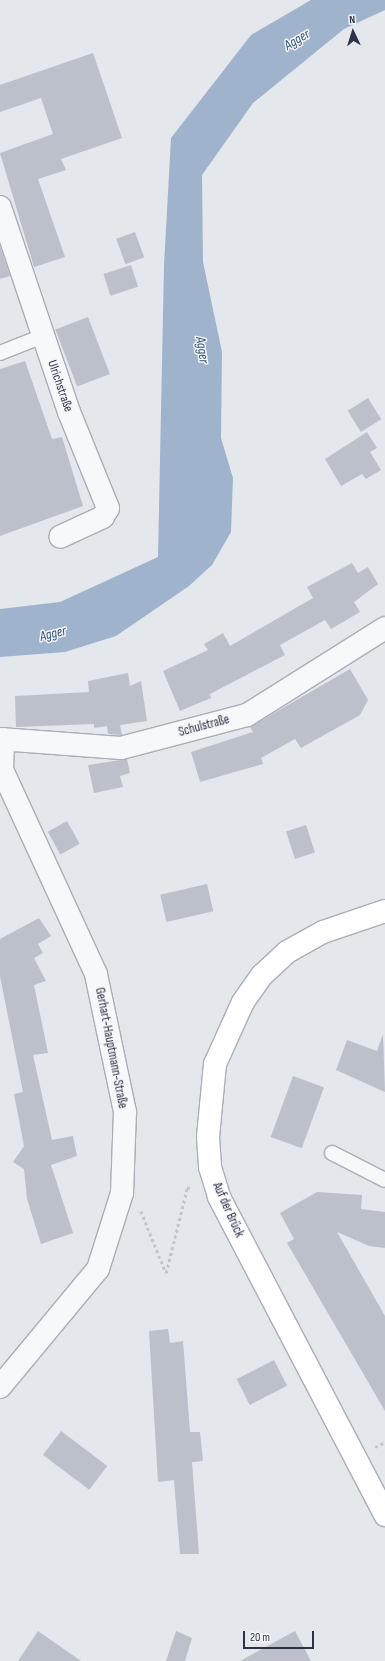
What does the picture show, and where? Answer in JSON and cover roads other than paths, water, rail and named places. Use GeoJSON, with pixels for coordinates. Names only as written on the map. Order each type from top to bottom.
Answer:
{"type":"FeatureCollection","features":[{"type":"Feature","properties":{"kind":"main road","name":"Auf der Brück"},"geometry":{"type":"LineString","coordinates":[[385,911],[323,932],[288,952],[262,975],[243,1002],[215,1064],[209,1096],[208,1137],[214,1182],[219,1197],[385,1515]]}},
{"type":"Feature","properties":{"kind":"street","name":"Ulrichstraße"},"geometry":{"type":"LineString","coordinates":[[0,208],[43,336],[108,508],[103,517],[60,538]]}},
{"type":"Feature","properties":{"kind":"street","name":"Schulstraße"},"geometry":{"type":"LineString","coordinates":[[2,739],[121,748],[247,715],[385,628]]}},
{"type":"Feature","properties":{"kind":"street","name":"Gerhart-Hauptmann-Straße"},"geometry":{"type":"LineString","coordinates":[[0,1387],[98,1269],[122,1194],[125,1112],[96,974],[2,770],[2,739]]}},
{"type":"Feature","properties":{"kind":"lane"},"geometry":{"type":"LineString","coordinates":[[0,353],[43,336]]}},
{"type":"Feature","properties":{"kind":"lane"},"geometry":{"type":"LineString","coordinates":[[332,1153],[385,1180]]}},
{"type":"Feature","properties":{"kind":"water","name":"Agger"},"geometry":{"type":"Polygon","coordinates":[[[311,0],[385,0],[385,10],[344,29],[253,103],[202,175],[203,262],[222,352],[221,438],[233,478],[231,532],[212,565],[189,586],[116,636],[65,652],[0,657],[0,609],[60,602],[158,557],[164,265],[171,138],[251,35],[311,0]]]}}]}
